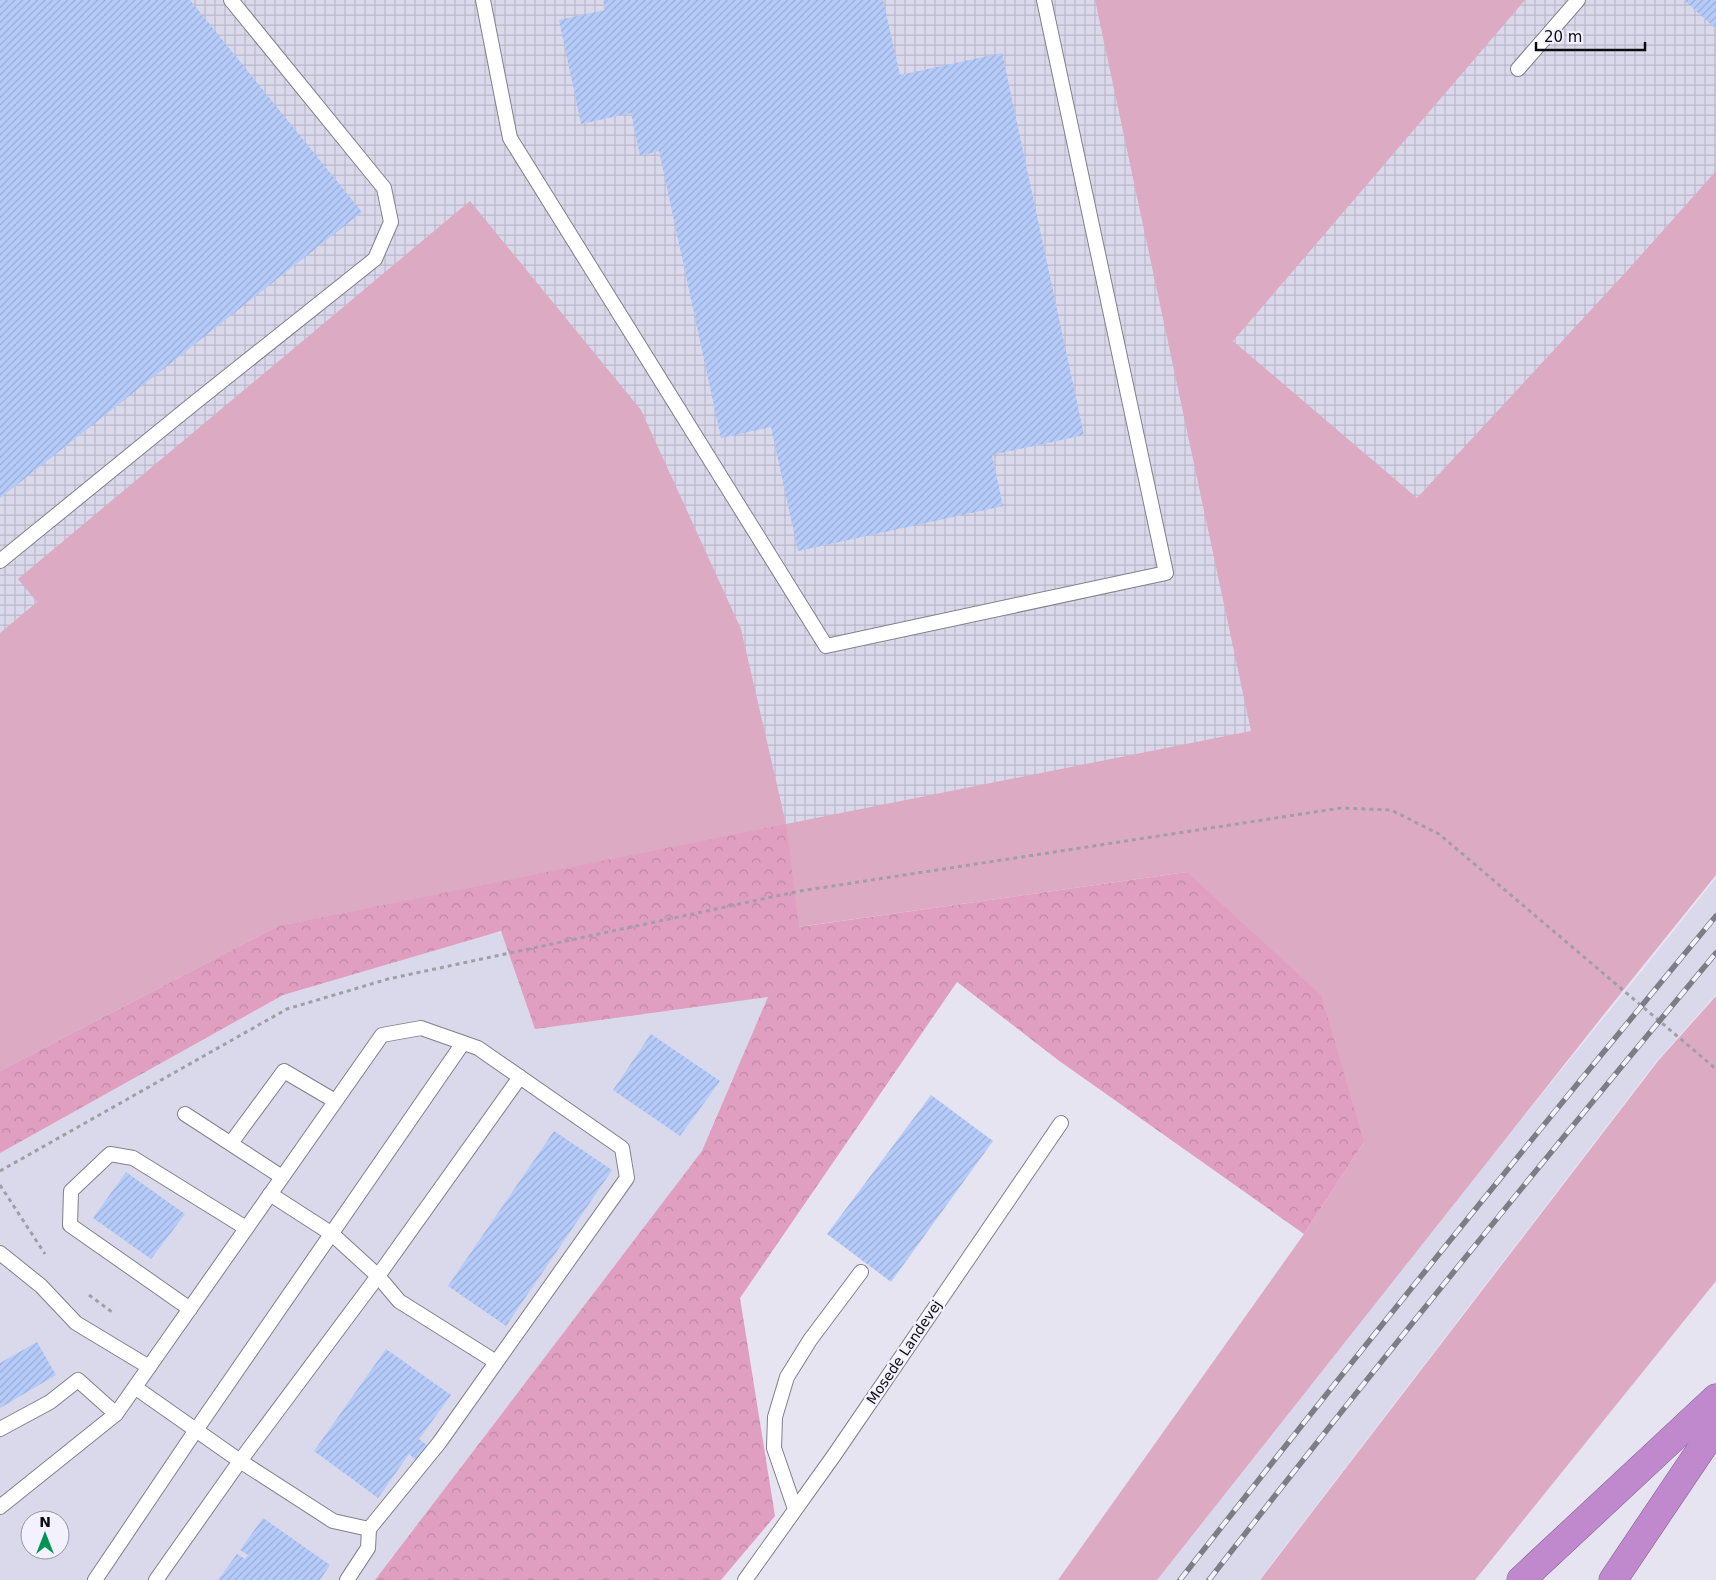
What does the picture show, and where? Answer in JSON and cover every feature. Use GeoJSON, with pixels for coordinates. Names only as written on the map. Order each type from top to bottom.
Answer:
{"type":"FeatureCollection","features":[{"type":"Feature","properties":{"kind":"highway"},"geometry":{"type":"LineString","coordinates":[[1521,1580],[1716,1398]]}},
{"type":"Feature","properties":{"kind":"highway"},"geometry":{"type":"LineString","coordinates":[[1613,1580],[1716,1427]]}},
{"type":"Feature","properties":{"kind":"lane"},"geometry":{"type":"LineString","coordinates":[[0,561],[375,259],[391,222],[384,188],[231,0]]}},
{"type":"Feature","properties":{"kind":"lane"},"geometry":{"type":"LineString","coordinates":[[482,0],[510,138],[826,646],[1166,573],[1044,0]]}},
{"type":"Feature","properties":{"kind":"lane"},"geometry":{"type":"LineString","coordinates":[[1518,69],[1578,0]]}},
{"type":"Feature","properties":{"kind":"lane"},"geometry":{"type":"LineString","coordinates":[[0,1507],[116,1414],[382,1035],[422,1028],[478,1048],[622,1148],[628,1178],[439,1443],[370,1529],[368,1548],[347,1580]]}},
{"type":"Feature","properties":{"kind":"lane"},"geometry":{"type":"LineString","coordinates":[[94,1580],[464,1043]]}},
{"type":"Feature","properties":{"kind":"lane"},"geometry":{"type":"LineString","coordinates":[[231,1143],[284,1071],[335,1100]]}},
{"type":"Feature","properties":{"kind":"lane"},"geometry":{"type":"LineString","coordinates":[[156,1580],[240,1460],[378,1276],[520,1077]]}},
{"type":"Feature","properties":{"kind":"lane"},"geometry":{"type":"LineString","coordinates":[[185,1114],[282,1176]]}},
{"type":"Feature","properties":{"kind":"lane","name":"Mosede Landevej"},"geometry":{"type":"LineString","coordinates":[[745,1580],[835,1454],[1061,1123]]}},
{"type":"Feature","properties":{"kind":"lane"},"geometry":{"type":"LineString","coordinates":[[190,1309],[70,1225],[71,1191],[110,1154],[133,1158],[246,1228]]}},
{"type":"Feature","properties":{"kind":"lane"},"geometry":{"type":"LineString","coordinates":[[270,1194],[332,1234],[378,1276],[399,1301],[496,1362]]}},
{"type":"Feature","properties":{"kind":"lane"},"geometry":{"type":"LineString","coordinates":[[0,1252],[41,1286],[76,1323],[149,1368]]}},
{"type":"Feature","properties":{"kind":"lane"},"geometry":{"type":"LineString","coordinates":[[795,1509],[774,1448],[775,1417],[787,1377],[810,1340],[861,1272]]}},
{"type":"Feature","properties":{"kind":"lane"},"geometry":{"type":"LineString","coordinates":[[0,1429],[50,1402],[78,1380],[116,1414]]}},
{"type":"Feature","properties":{"kind":"lane"},"geometry":{"type":"LineString","coordinates":[[136,1388],[333,1521],[370,1529]]}},
{"type":"Feature","properties":{"kind":"path"},"geometry":{"type":"LineString","coordinates":[[0,1171],[288,1009],[388,979],[800,891],[1341,808],[1391,810],[1439,834],[1716,1069]]}},
{"type":"Feature","properties":{"kind":"path"},"geometry":{"type":"LineString","coordinates":[[0,1185],[48,1258]]}},
{"type":"Feature","properties":{"kind":"path"},"geometry":{"type":"LineString","coordinates":[[83,1291],[115,1313]]}},
{"type":"Feature","properties":{"kind":"shaded area"},"geometry":{"type":"Polygon","coordinates":[[[0,0],[1716,0],[1716,748],[278,926],[0,1071],[0,0]]]}},
{"type":"Feature","properties":{"kind":"shaded area"},"geometry":{"type":"Polygon","coordinates":[[[1095,0],[1525,0],[1233,341],[1417,498],[1626,272],[1716,171],[1716,875],[1157,1580],[1058,1580],[1304,1234],[1364,1142],[1187,872],[798,927],[785,825],[278,926],[0,1071],[0,633],[37,602],[18,579],[470,201],[641,410],[741,629],[786,824],[1251,731],[1095,0]]]}},
{"type":"Feature","properties":{"kind":"shaded area"},"geometry":{"type":"Polygon","coordinates":[[[1716,878],[1716,994],[1655,1063],[1259,1580],[1149,1580],[1245,1459],[1716,878]]]}},
{"type":"Feature","properties":{"kind":"shaded area"},"geometry":{"type":"Polygon","coordinates":[[[278,926],[817,943],[702,1151],[375,1580],[0,1580],[0,1071],[278,926]]]}},
{"type":"Feature","properties":{"kind":"shaded area"},"geometry":{"type":"Polygon","coordinates":[[[1716,996],[1716,1281],[1475,1580],[1260,1580],[1658,1061],[1716,996]]]}},
{"type":"Feature","properties":{"kind":"green space"},"geometry":{"type":"Polygon","coordinates":[[[786,824],[799,927],[1187,872],[1321,995],[1364,1142],[1304,1234],[1058,1060],[957,982],[740,1298],[775,1516],[721,1580],[375,1580],[702,1151],[768,997],[535,1029],[501,931],[283,995],[0,1153],[0,1071],[278,926],[786,824]]]}},
{"type":"Feature","properties":{"kind":"building"},"geometry":{"type":"Polygon","coordinates":[[[0,0],[190,0],[362,212],[0,498],[0,0]]]}},
{"type":"Feature","properties":{"kind":"building"},"geometry":{"type":"Polygon","coordinates":[[[603,0],[883,0],[900,75],[1002,53],[1084,435],[992,455],[1003,506],[798,551],[771,427],[721,438],[659,151],[640,156],[631,113],[581,124],[559,20],[605,10],[603,0]]]}},
{"type":"Feature","properties":{"kind":"building"},"geometry":{"type":"Polygon","coordinates":[[[1684,0],[1716,0],[1716,29],[1684,0]]]}},
{"type":"Feature","properties":{"kind":"building"},"geometry":{"type":"Polygon","coordinates":[[[651,1034],[720,1081],[680,1136],[613,1090],[651,1034]]]}},
{"type":"Feature","properties":{"kind":"building"},"geometry":{"type":"Polygon","coordinates":[[[931,1095],[993,1141],[891,1282],[827,1234],[931,1095]]]}},
{"type":"Feature","properties":{"kind":"building"},"geometry":{"type":"Polygon","coordinates":[[[554,1131],[612,1170],[506,1326],[448,1286],[554,1131]]]}},
{"type":"Feature","properties":{"kind":"building"},"geometry":{"type":"Polygon","coordinates":[[[126,1172],[185,1214],[151,1259],[93,1218],[126,1172]]]}},
{"type":"Feature","properties":{"kind":"building"},"geometry":{"type":"Polygon","coordinates":[[[37,1342],[56,1375],[0,1408],[0,1363],[37,1342]]]}},
{"type":"Feature","properties":{"kind":"building"},"geometry":{"type":"Polygon","coordinates":[[[386,1349],[451,1395],[419,1439],[428,1446],[417,1461],[409,1454],[378,1498],[314,1451],[386,1349]]]}},
{"type":"Feature","properties":{"kind":"building"},"geometry":{"type":"Polygon","coordinates":[[[263,1518],[330,1565],[320,1580],[218,1580],[237,1554],[245,1559],[248,1555],[240,1550],[263,1518]]]}},
{"type":"Feature","properties":{"kind":"railway"},"geometry":{"type":"LineString","coordinates":[[1180,1580],[1445,1246],[1716,916]]}},
{"type":"Feature","properties":{"kind":"railway"},"geometry":{"type":"LineString","coordinates":[[1209,1580],[1460,1264],[1716,953]]}}]}
